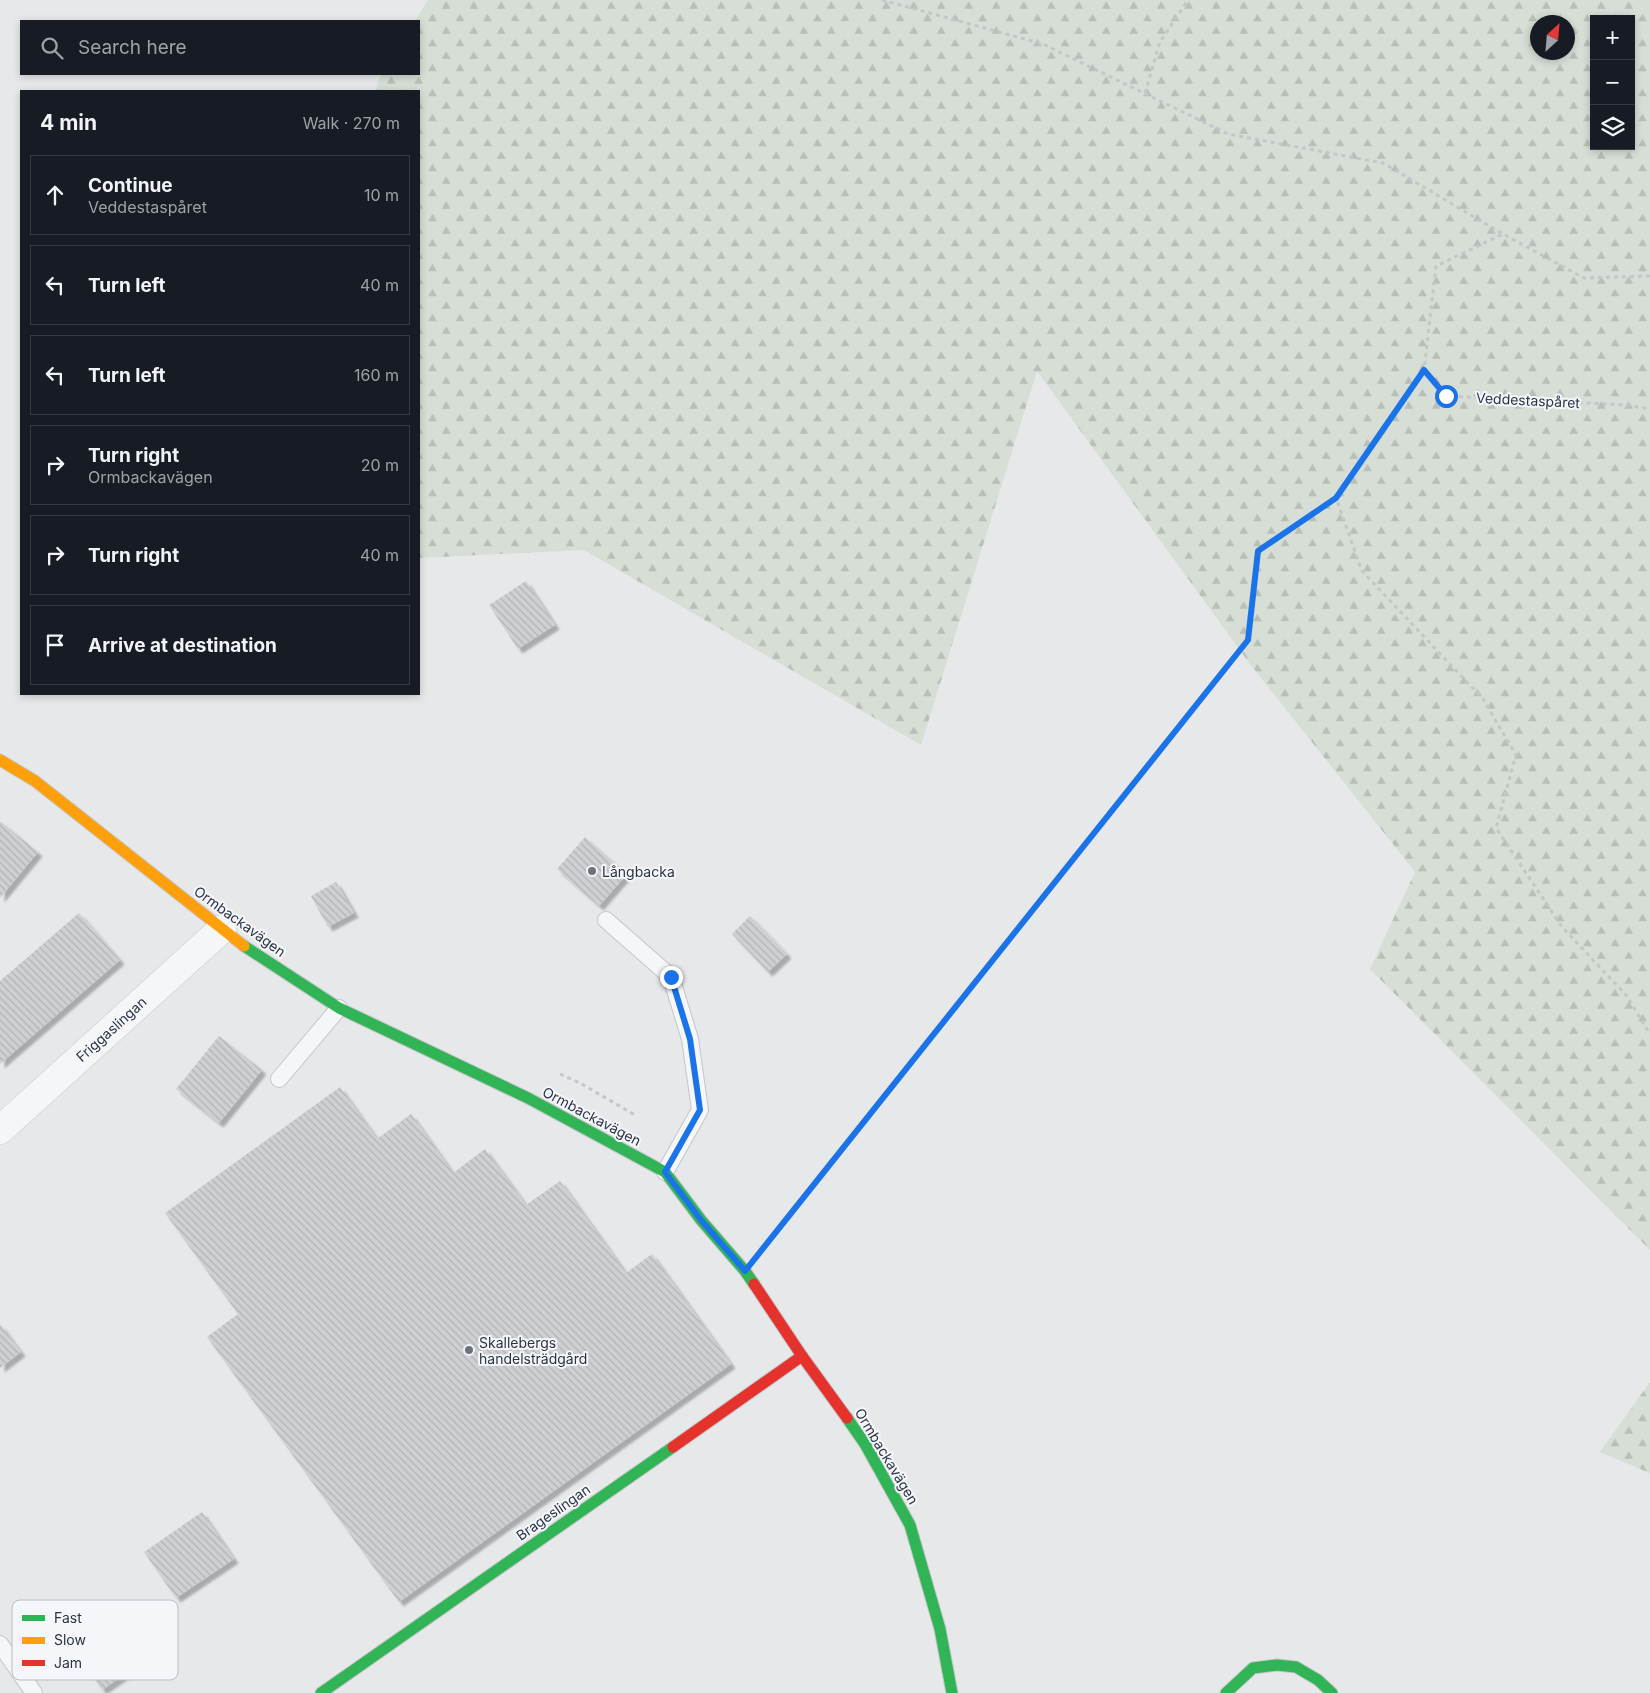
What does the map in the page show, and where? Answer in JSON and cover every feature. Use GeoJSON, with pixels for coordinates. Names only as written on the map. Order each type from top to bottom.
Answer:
{"type":"FeatureCollection","features":[{"type":"Feature","properties":{"kind":"street","name":"Ormbackavägen"},"geometry":{"type":"LineString","coordinates":[[0,760],[35,781],[222,929],[339,1008],[528,1098],[665,1172],[701,1220],[745,1271],[802,1356],[865,1444],[910,1526],[940,1629],[952,1693]]}},
{"type":"Feature","properties":{"kind":"street","name":"Friggaslingan"},"geometry":{"type":"LineString","coordinates":[[0,1130],[222,929]]}},
{"type":"Feature","properties":{"kind":"street","name":"Brageslingan"},"geometry":{"type":"LineString","coordinates":[[321,1693],[802,1356]]}},
{"type":"Feature","properties":{"kind":"street"},"geometry":{"type":"LineString","coordinates":[[1226,1693],[1253,1668],[1277,1665],[1296,1667],[1318,1680],[1332,1693]]}},
{"type":"Feature","properties":{"kind":"lane"},"geometry":{"type":"LineString","coordinates":[[606,920],[671,977],[690,1039],[700,1110],[665,1172]]}},
{"type":"Feature","properties":{"kind":"lane"},"geometry":{"type":"LineString","coordinates":[[279,1079],[339,1008]]}},
{"type":"Feature","properties":{"kind":"lane"},"geometry":{"type":"LineString","coordinates":[[0,1644],[12,1661]]}},
{"type":"Feature","properties":{"kind":"lane"},"geometry":{"type":"LineString","coordinates":[[25,1680],[34,1693]]}},
{"type":"Feature","properties":{"kind":"path"},"geometry":{"type":"LineString","coordinates":[[882,0],[1044,44],[1228,134],[1383,163],[1503,234],[1584,278],[1650,276]]}},
{"type":"Feature","properties":{"kind":"path"},"geometry":{"type":"LineString","coordinates":[[1146,93],[1160,42],[1188,0]]}},
{"type":"Feature","properties":{"kind":"path"},"geometry":{"type":"LineString","coordinates":[[745,1271],[1248,640],[1258,551],[1336,498],[1424,370],[1436,266],[1503,234]]}},
{"type":"Feature","properties":{"kind":"path","name":"Veddestaspåret"},"geometry":{"type":"LineString","coordinates":[[1424,370],[1446,396],[1627,405],[1650,409]]}},
{"type":"Feature","properties":{"kind":"path"},"geometry":{"type":"LineString","coordinates":[[1336,498],[1362,570],[1483,699],[1516,755],[1496,828],[1562,927],[1626,995],[1650,1034]]}},
{"type":"Feature","properties":{"kind":"green space"},"geometry":{"type":"Polygon","coordinates":[[[428,0],[1650,0],[1650,1250],[1370,969],[1415,872],[1250,664],[1037,371],[921,745],[584,550],[420,558],[420,90],[376,90],[381,75],[420,75],[420,20],[416,20],[428,0]]]}},
{"type":"Feature","properties":{"kind":"green space"},"geometry":{"type":"Polygon","coordinates":[[[1650,1382],[1650,1473],[1600,1452],[1650,1382]]]}},
{"type":"Feature","properties":{"kind":"building"},"geometry":{"type":"Polygon","coordinates":[[[526,581],[555,625],[518,649],[489,605],[526,581]]]}},
{"type":"Feature","properties":{"kind":"building"},"geometry":{"type":"Polygon","coordinates":[[[0,821],[38,852],[0,898],[0,821]]]}},
{"type":"Feature","properties":{"kind":"building","name":"Långbacka"},"geometry":{"type":"Polygon","coordinates":[[[585,837],[627,874],[599,906],[557,869],[585,837]]]}},
{"type":"Feature","properties":{"kind":"building"},"geometry":{"type":"Polygon","coordinates":[[[336,882],[354,913],[328,927],[311,896],[336,882]]]}},
{"type":"Feature","properties":{"kind":"building"},"geometry":{"type":"Polygon","coordinates":[[[79,913],[120,960],[0,1064],[0,981],[79,913]]]}},
{"type":"Feature","properties":{"kind":"building"},"geometry":{"type":"Polygon","coordinates":[[[750,916],[787,954],[768,972],[732,934],[750,916]]]}},
{"type":"Feature","properties":{"kind":"building"},"geometry":{"type":"Polygon","coordinates":[[[219,1036],[262,1070],[219,1123],[176,1089],[219,1036]]]}},
{"type":"Feature","properties":{"kind":"building","name":"Skallebergs handelsträdgård"},"geometry":{"type":"Polygon","coordinates":[[[340,1087],[377,1139],[411,1114],[453,1173],[485,1149],[526,1205],[560,1181],[626,1273],[652,1254],[731,1364],[399,1602],[207,1337],[238,1314],[165,1213],[340,1087]]]}},
{"type":"Feature","properties":{"kind":"building"},"geometry":{"type":"Polygon","coordinates":[[[0,1324],[21,1352],[0,1368],[0,1324]]]}},
{"type":"Feature","properties":{"kind":"building"},"geometry":{"type":"Polygon","coordinates":[[[202,1512],[234,1559],[176,1598],[144,1552],[202,1512]]]}},
{"type":"Feature","properties":{"kind":"building"},"geometry":{"type":"Polygon","coordinates":[[[95,1680],[117,1680],[102,1690],[95,1680]]]}},
{"type":"Feature","properties":{"kind":"traffic: fast"},"geometry":{"type":"LineString","coordinates":[[244,946],[339,1008],[528,1098],[665,1172],[701,1220],[754,1284]]}},
{"type":"Feature","properties":{"kind":"traffic: fast"},"geometry":{"type":"LineString","coordinates":[[847,1418],[865,1444],[910,1525],[940,1629],[952,1693]]}},
{"type":"Feature","properties":{"kind":"traffic: fast"},"geometry":{"type":"LineString","coordinates":[[321,1693],[673,1447]]}},
{"type":"Feature","properties":{"kind":"traffic: fast"},"geometry":{"type":"LineString","coordinates":[[1226,1693],[1253,1668],[1277,1665],[1296,1667],[1318,1680],[1332,1693]]}},
{"type":"Feature","properties":{"kind":"traffic: slow"},"geometry":{"type":"LineString","coordinates":[[0,760],[35,781],[244,946]]}},
{"type":"Feature","properties":{"kind":"traffic: jam"},"geometry":{"type":"LineString","coordinates":[[754,1284],[802,1356],[847,1418]]}},
{"type":"Feature","properties":{"kind":"traffic: jam"},"geometry":{"type":"LineString","coordinates":[[673,1447],[802,1356]]}},
{"type":"Feature","properties":{"kind":"place","name":"Långbacka"},"geometry":{"type":"Point","coordinates":[592,871]}},
{"type":"Feature","properties":{"kind":"place","name":"Skallebergs handelsträdgård"},"geometry":{"type":"Point","coordinates":[469,1350]}},
{"type":"Feature","properties":{"kind":"route"},"geometry":{"type":"LineString","coordinates":[[671,977],[690,1039],[700,1110],[665,1172],[701,1220],[745,1271],[1248,640],[1258,551],[1336,498],[1424,370],[1446,396]]}}]}
